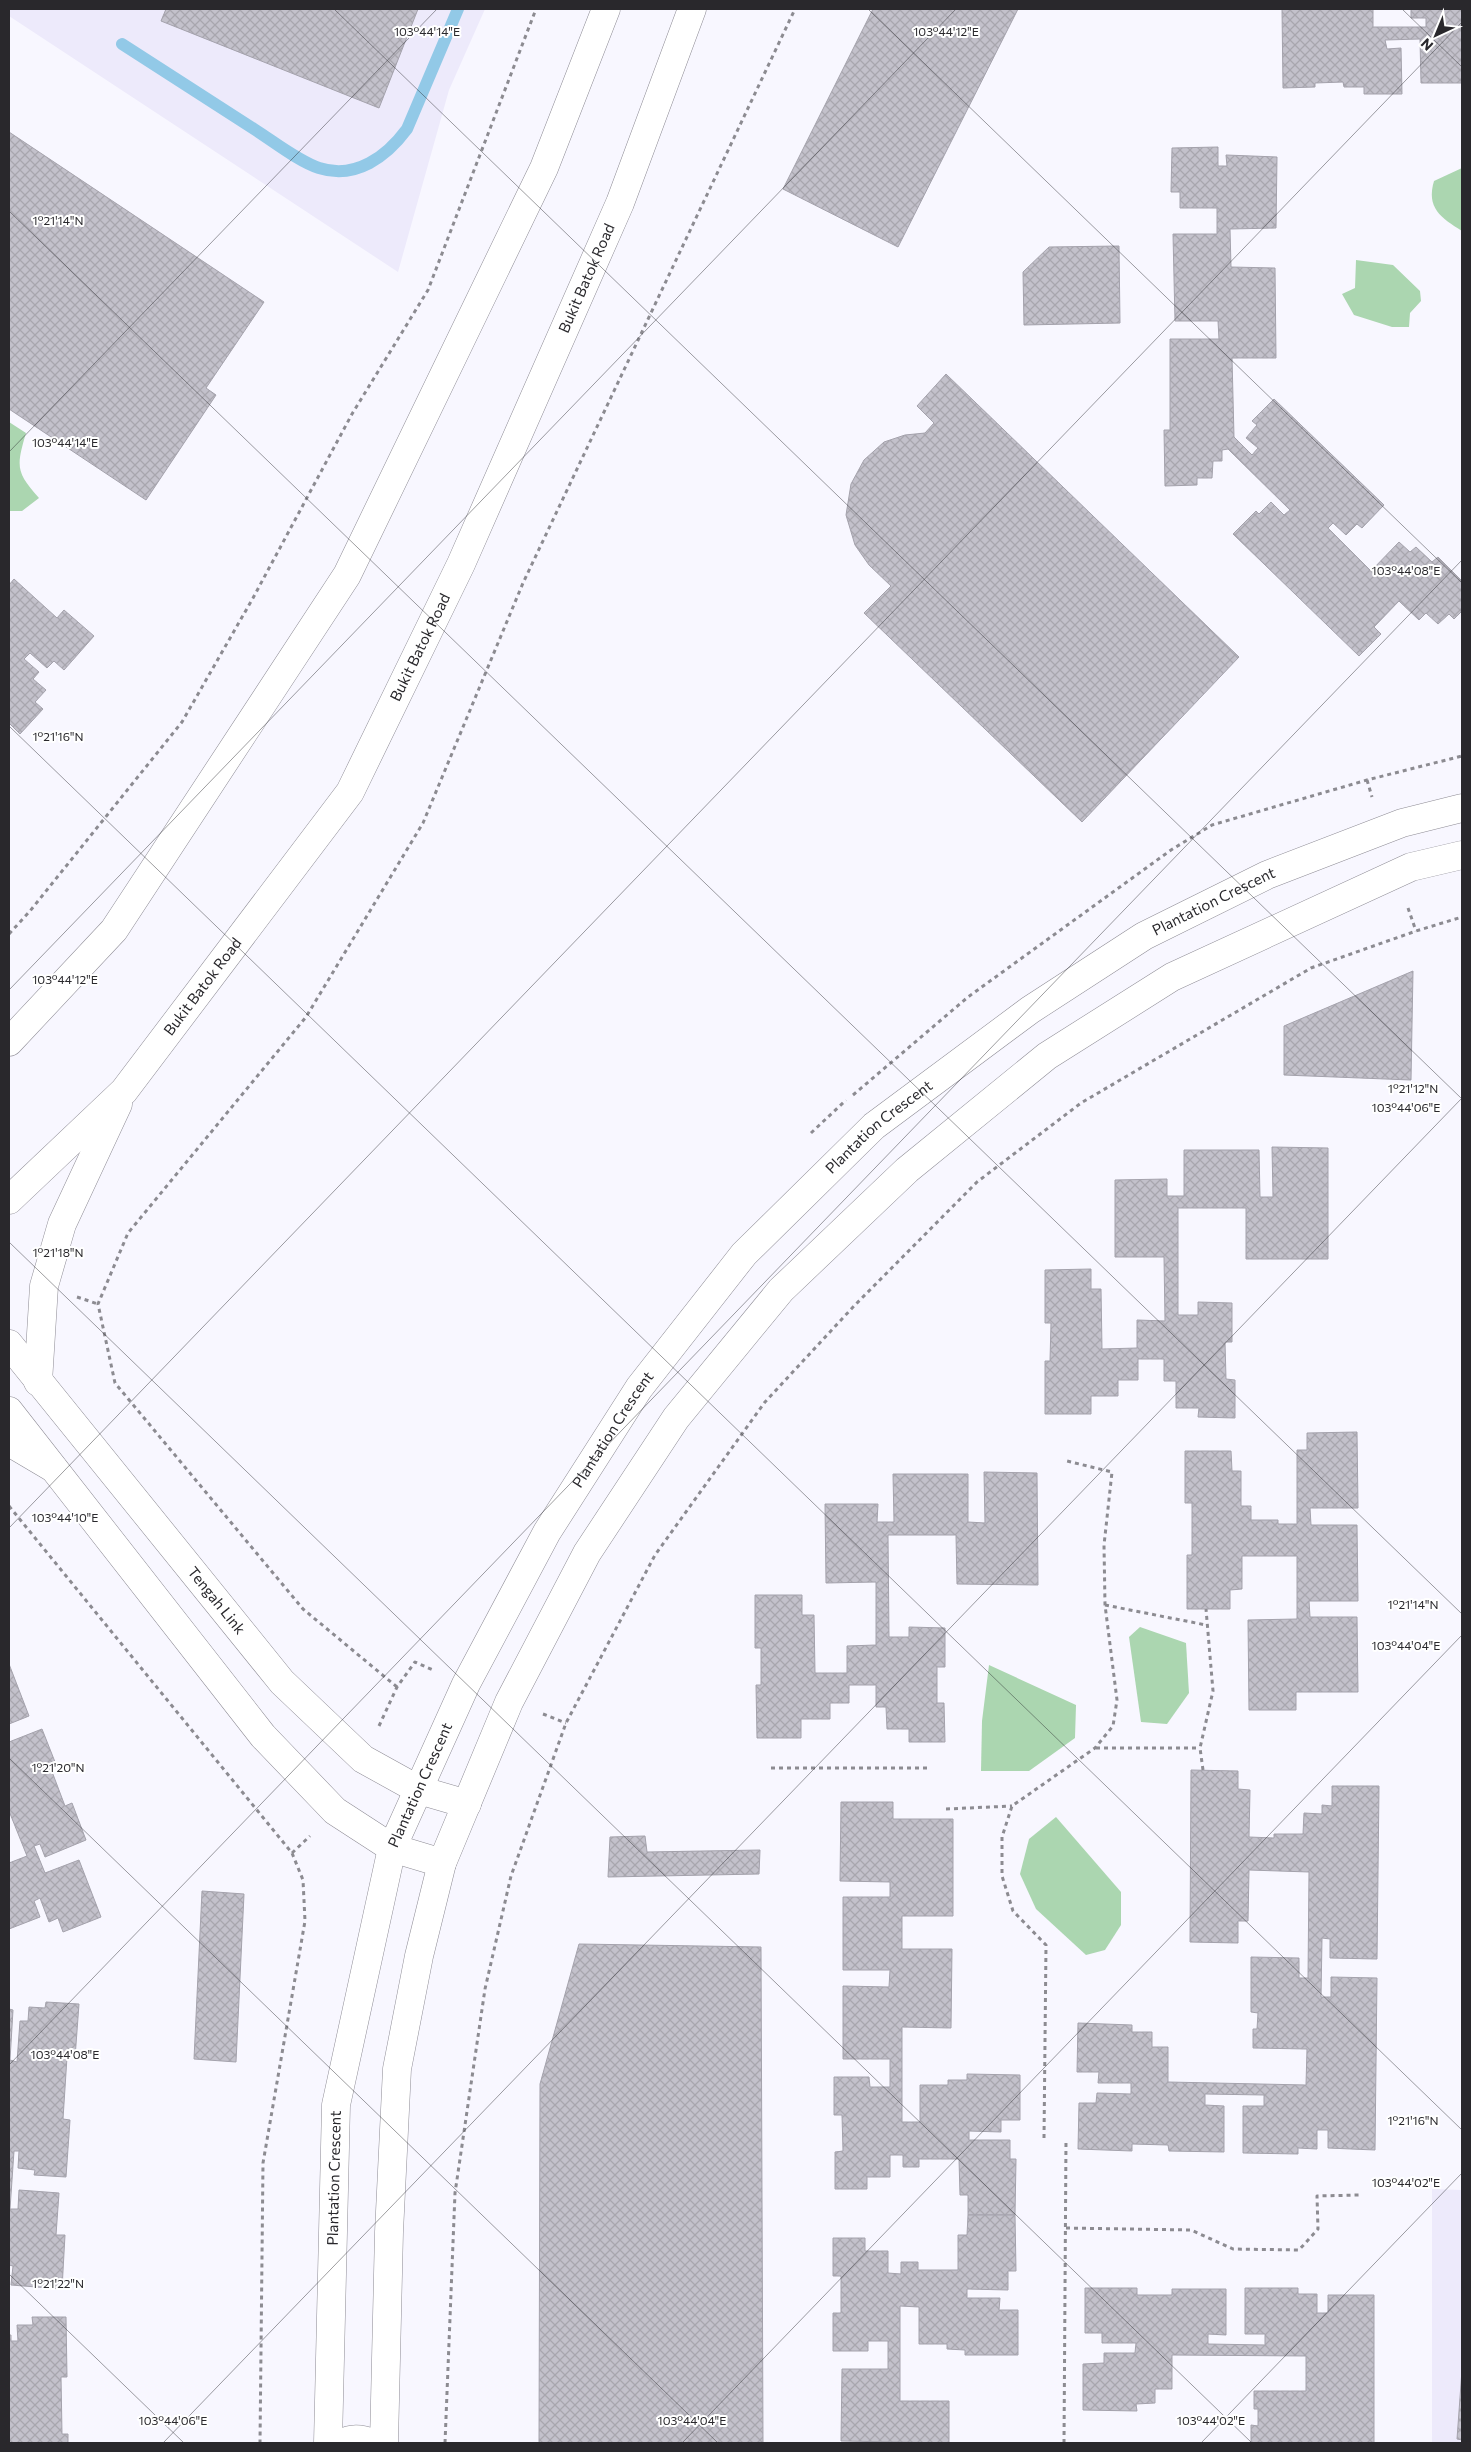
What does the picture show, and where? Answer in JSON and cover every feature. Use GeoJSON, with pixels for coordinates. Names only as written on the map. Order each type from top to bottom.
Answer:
{"type":"FeatureCollection","features":[{"type":"Feature","properties":{"kind":"street"},"geometry":{"type":"LineString","coordinates":[[9,1042],[114,930],[346,575],[544,168],[606,9]]}},
{"type":"Feature","properties":{"kind":"street","name":"Bukit Batok Road"},"geometry":{"type":"LineString","coordinates":[[9,1200],[124,1091],[350,792],[461,564],[616,212],[692,9]]}},
{"type":"Feature","properties":{"kind":"street","name":"Plantation Crescent"},"geometry":{"type":"LineString","coordinates":[[328,2443],[336,2105],[392,1848],[466,1684],[547,1532],[639,1388],[744,1254],[874,1126],[1030,1010],[1144,936],[1267,875],[1402,823],[1462,808]]}},
{"type":"Feature","properties":{"kind":"street"},"geometry":{"type":"LineString","coordinates":[[384,2443],[389,2232],[397,2069],[419,1956],[442,1863],[509,1702],[587,1553],[676,1418],[781,1290],[894,1181],[1047,1056],[1172,977],[1411,867],[1462,854]]}},
{"type":"Feature","properties":{"kind":"street"},"geometry":{"type":"LineString","coordinates":[[38,1382],[44,1286],[62,1224],[124,1091]]}},
{"type":"Feature","properties":{"kind":"street","name":"Tengah Link"},"geometry":{"type":"LineString","coordinates":[[9,1344],[282,1682],[364,1759],[419,1790],[467,1804]]}},
{"type":"Feature","properties":{"kind":"street"},"geometry":{"type":"LineString","coordinates":[[9,1411],[264,1736],[335,1811],[392,1848],[442,1863]]}},
{"type":"Feature","properties":{"kind":"street"},"geometry":{"type":"LineString","coordinates":[[9,1442],[53,1468]]}},
{"type":"Feature","properties":{"kind":"street"},"geometry":{"type":"LineString","coordinates":[[343,2443],[349,2439],[374,2443]]}},
{"type":"Feature","properties":{"kind":"path"},"geometry":{"type":"LineString","coordinates":[[9,934],[30,911],[176,730],[192,705],[352,414],[428,290],[536,9]]}},
{"type":"Feature","properties":{"kind":"path"},"geometry":{"type":"LineString","coordinates":[[414,1662],[396,1687],[302,1610],[115,1383],[98,1304],[128,1233],[306,1017],[418,832],[524,583],[795,9]]}},
{"type":"Feature","properties":{"kind":"path"},"geometry":{"type":"LineString","coordinates":[[811,1133],[844,1102],[968,997],[1171,850],[1212,825],[1425,764],[1462,756]]}},
{"type":"Feature","properties":{"kind":"path"},"geometry":{"type":"LineString","coordinates":[[445,2443],[455,2193],[485,1989],[509,1885],[566,1723],[655,1555],[765,1402],[854,1306],[977,1182],[1080,1103],[1311,968],[1462,917]]}},
{"type":"Feature","properties":{"kind":"path"},"geometry":{"type":"LineString","coordinates":[[946,1809],[1012,1806],[1095,1748],[1113,1726],[1117,1700],[1105,1605],[1104,1546],[1112,1472],[1067,1461]]}},
{"type":"Feature","properties":{"kind":"path"},"geometry":{"type":"LineString","coordinates":[[9,1506],[292,1853],[303,1880],[305,1921],[263,2163],[260,2443]]}},
{"type":"Feature","properties":{"kind":"path"},"geometry":{"type":"LineString","coordinates":[[1105,1605],[1206,1625]]}},
{"type":"Feature","properties":{"kind":"path"},"geometry":{"type":"LineString","coordinates":[[1203,1770],[1200,1748],[1213,1691],[1206,1609]]}},
{"type":"Feature","properties":{"kind":"path"},"geometry":{"type":"LineString","coordinates":[[1095,1748],[1200,1748]]}},
{"type":"Feature","properties":{"kind":"path"},"geometry":{"type":"LineString","coordinates":[[771,1768],[930,1768]]}},
{"type":"Feature","properties":{"kind":"path"},"geometry":{"type":"LineString","coordinates":[[1012,1806],[1002,1837],[1002,1876],[1013,1911],[1046,1945],[1044,2138]]}},
{"type":"Feature","properties":{"kind":"path"},"geometry":{"type":"LineString","coordinates":[[1064,2443],[1066,2139]]}},
{"type":"Feature","properties":{"kind":"path"},"geometry":{"type":"LineString","coordinates":[[1066,2228],[1191,2230],[1233,2249],[1299,2250],[1318,2229],[1317,2196],[1359,2195]]}},
{"type":"Feature","properties":{"kind":"shaded area"},"geometry":{"type":"Polygon","coordinates":[[[9,9],[485,9],[449,90],[398,272],[9,16],[9,9]]]}},
{"type":"Feature","properties":{"kind":"shaded area"},"geometry":{"type":"Polygon","coordinates":[[[1432,2189],[1462,2190],[1462,2443],[1432,2443],[1432,2189]]]}},
{"type":"Feature","properties":{"kind":"green space"},"geometry":{"type":"Polygon","coordinates":[[[1462,168],[1462,231],[1448,222],[1437,211],[1432,198],[1432,190],[1434,181],[1462,168]]]}},
{"type":"Feature","properties":{"kind":"green space"},"geometry":{"type":"Polygon","coordinates":[[[1356,260],[1393,265],[1420,291],[1421,301],[1410,313],[1409,327],[1392,327],[1354,315],[1342,294],[1355,288],[1356,260]]]}},
{"type":"Feature","properties":{"kind":"green space"},"geometry":{"type":"Polygon","coordinates":[[[9,422],[26,433],[20,469],[26,482],[39,498],[22,511],[9,511],[9,422]]]}},
{"type":"Feature","properties":{"kind":"green space"},"geometry":{"type":"Polygon","coordinates":[[[1140,1627],[1186,1643],[1189,1693],[1167,1724],[1141,1722],[1129,1637],[1140,1627]]]}},
{"type":"Feature","properties":{"kind":"green space"},"geometry":{"type":"Polygon","coordinates":[[[989,1665],[1076,1705],[1075,1738],[1029,1771],[981,1771],[982,1721],[989,1665]]]}},
{"type":"Feature","properties":{"kind":"green space"},"geometry":{"type":"Polygon","coordinates":[[[1056,1817],[1121,1892],[1121,1925],[1105,1950],[1086,1955],[1036,1909],[1020,1874],[1029,1839],[1056,1817]]]}},
{"type":"Feature","properties":{"kind":"building"},"geometry":{"type":"Polygon","coordinates":[[[166,9],[418,9],[379,108],[161,21],[166,9]]]}},
{"type":"Feature","properties":{"kind":"building"},"geometry":{"type":"Polygon","coordinates":[[[873,9],[1018,9],[898,247],[783,189],[873,9]]]}},
{"type":"Feature","properties":{"kind":"building"},"geometry":{"type":"Polygon","coordinates":[[[1282,9],[1373,9],[1373,27],[1426,27],[1426,18],[1411,18],[1411,9],[1462,9],[1462,83],[1421,83],[1420,39],[1385,40],[1387,49],[1401,48],[1402,94],[1364,94],[1364,87],[1344,87],[1343,82],[1315,83],[1315,87],[1283,88],[1282,9]]]}},
{"type":"Feature","properties":{"kind":"building"},"geometry":{"type":"Polygon","coordinates":[[[9,132],[264,302],[206,388],[216,395],[146,500],[9,409],[9,132]]]}},
{"type":"Feature","properties":{"kind":"building"},"geometry":{"type":"Polygon","coordinates":[[[1218,147],[1218,166],[1227,166],[1226,155],[1277,157],[1276,228],[1230,229],[1231,267],[1275,268],[1276,358],[1232,358],[1234,437],[1252,455],[1258,448],[1246,438],[1257,425],[1252,421],[1274,399],[1384,505],[1362,528],[1357,524],[1346,535],[1333,523],[1328,528],[1371,571],[1399,542],[1410,552],[1416,547],[1432,562],[1438,557],[1462,581],[1462,611],[1454,619],[1449,614],[1438,624],[1426,613],[1419,620],[1399,601],[1374,627],[1381,634],[1359,656],[1233,534],[1256,511],[1259,514],[1271,502],[1284,515],[1290,510],[1228,449],[1222,450],[1222,461],[1213,461],[1212,478],[1197,478],[1197,485],[1165,486],[1164,430],[1170,430],[1170,339],[1219,339],[1218,321],[1175,321],[1173,234],[1217,234],[1217,208],[1180,208],[1180,192],[1171,192],[1172,148],[1218,147]]]}},
{"type":"Feature","properties":{"kind":"building"},"geometry":{"type":"Polygon","coordinates":[[[1119,246],[1120,323],[1024,325],[1023,272],[1049,247],[1119,246]]]}},
{"type":"Feature","properties":{"kind":"building"},"geometry":{"type":"Polygon","coordinates":[[[946,374],[1239,657],[1082,822],[864,613],[891,586],[869,565],[855,545],[846,515],[851,484],[864,460],[884,442],[905,435],[925,433],[934,423],[917,406],[946,374]]]}},
{"type":"Feature","properties":{"kind":"building"},"geometry":{"type":"Polygon","coordinates":[[[14,579],[57,618],[64,610],[94,636],[64,670],[54,661],[47,668],[30,653],[24,659],[39,672],[33,679],[46,690],[35,702],[43,709],[20,734],[9,723],[9,585],[14,579]]]}},
{"type":"Feature","properties":{"kind":"building"},"geometry":{"type":"Polygon","coordinates":[[[1413,971],[1411,1080],[1284,1075],[1284,1026],[1413,971]]]}},
{"type":"Feature","properties":{"kind":"building"},"geometry":{"type":"Polygon","coordinates":[[[1272,1147],[1328,1148],[1328,1259],[1246,1259],[1246,1208],[1178,1208],[1178,1315],[1198,1315],[1198,1302],[1232,1303],[1232,1342],[1225,1342],[1226,1379],[1235,1380],[1235,1418],[1198,1417],[1199,1408],[1176,1408],[1176,1381],[1164,1381],[1164,1359],[1138,1359],[1138,1380],[1118,1380],[1118,1396],[1091,1396],[1091,1414],[1045,1414],[1045,1361],[1050,1361],[1051,1323],[1045,1323],[1045,1270],[1091,1269],[1091,1289],[1101,1289],[1102,1349],[1137,1348],[1137,1320],[1165,1321],[1164,1257],[1115,1257],[1115,1180],[1167,1179],[1167,1196],[1184,1196],[1184,1150],[1259,1150],[1260,1197],[1273,1197],[1272,1147]]]}},
{"type":"Feature","properties":{"kind":"building"},"geometry":{"type":"Polygon","coordinates":[[[1357,1432],[1358,1508],[1310,1508],[1311,1525],[1357,1525],[1358,1601],[1309,1601],[1310,1617],[1357,1617],[1358,1692],[1296,1692],[1296,1710],[1249,1710],[1248,1620],[1297,1619],[1297,1556],[1242,1556],[1242,1589],[1230,1590],[1230,1609],[1187,1609],[1187,1555],[1192,1555],[1192,1503],[1185,1503],[1185,1451],[1231,1451],[1232,1471],[1241,1471],[1241,1506],[1251,1506],[1251,1520],[1278,1520],[1278,1524],[1297,1524],[1297,1450],[1307,1450],[1307,1433],[1357,1432]]]}},
{"type":"Feature","properties":{"kind":"building"},"geometry":{"type":"Polygon","coordinates":[[[984,1472],[1037,1473],[1038,1585],[957,1584],[956,1535],[888,1535],[889,1637],[909,1637],[909,1627],[945,1628],[945,1667],[937,1667],[937,1703],[944,1703],[945,1742],[909,1742],[909,1729],[887,1729],[886,1707],[876,1707],[876,1685],[849,1685],[849,1703],[830,1703],[830,1719],[801,1719],[801,1738],[757,1738],[756,1685],[761,1685],[761,1648],[755,1648],[755,1595],[802,1595],[802,1615],[814,1615],[815,1673],[847,1673],[847,1646],[876,1645],[876,1582],[826,1583],[825,1504],[878,1504],[877,1522],[894,1522],[893,1474],[968,1474],[968,1522],[985,1523],[984,1472]]]}},
{"type":"Feature","properties":{"kind":"building"},"geometry":{"type":"Polygon","coordinates":[[[9,1664],[29,1716],[9,1724],[9,1664]]]}},
{"type":"Feature","properties":{"kind":"building"},"geometry":{"type":"Polygon","coordinates":[[[42,1729],[57,1767],[51,1769],[65,1806],[72,1803],[86,1840],[45,1857],[40,1844],[34,1846],[45,1873],[79,1860],[101,1917],[63,1932],[58,1918],[49,1922],[40,1898],[34,1901],[40,1917],[9,1929],[9,1863],[27,1856],[9,1811],[9,1742],[42,1729]]]}},
{"type":"Feature","properties":{"kind":"building"},"geometry":{"type":"Polygon","coordinates":[[[1191,1770],[1238,1771],[1238,1789],[1250,1790],[1249,1837],[1274,1838],[1274,1834],[1303,1834],[1304,1813],[1322,1814],[1322,1805],[1332,1806],[1332,1786],[1379,1786],[1377,1959],[1330,1958],[1330,1939],[1322,1938],[1321,1997],[1331,1997],[1331,1977],[1377,1978],[1375,2150],[1328,2148],[1328,2130],[1317,2130],[1317,2149],[1298,2148],[1298,2154],[1243,2153],[1243,2106],[1264,2106],[1264,2095],[1205,2094],[1205,2105],[1224,2106],[1224,2152],[1169,2151],[1168,2145],[1132,2144],[1132,2151],[1078,2149],[1079,2103],[1096,2103],[1097,2093],[1131,2094],[1131,2083],[1098,2083],[1099,2072],[1077,2072],[1078,2023],[1132,2025],[1132,2032],[1152,2032],[1152,2047],[1168,2047],[1168,2082],[1306,2085],[1307,2049],[1253,2048],[1253,2029],[1257,2029],[1258,2013],[1251,2012],[1251,1957],[1299,1958],[1299,1978],[1308,1978],[1309,1872],[1249,1870],[1248,1921],[1238,1921],[1238,1943],[1190,1942],[1191,1770]]]}},
{"type":"Feature","properties":{"kind":"building"},"geometry":{"type":"Polygon","coordinates":[[[841,1802],[893,1802],[893,1819],[953,1819],[953,1916],[902,1916],[902,1949],[952,1949],[951,2028],[902,2027],[902,2122],[920,2122],[920,2085],[948,2085],[948,2080],[967,2080],[967,2074],[1020,2075],[1020,2120],[1001,2120],[1001,2132],[969,2131],[969,2140],[1010,2140],[1010,2159],[1016,2159],[1015,2215],[968,2215],[968,2195],[960,2195],[959,2159],[919,2159],[919,2167],[903,2167],[903,2155],[890,2155],[890,2177],[867,2177],[867,2189],[835,2189],[835,2152],[843,2151],[842,2115],[834,2115],[834,2077],[869,2077],[870,2087],[890,2087],[890,2059],[843,2059],[843,1986],[889,1987],[890,1970],[843,1970],[843,1897],[890,1897],[890,1882],[840,1881],[841,1802]]]}},
{"type":"Feature","properties":{"kind":"building"},"geometry":{"type":"Polygon","coordinates":[[[645,1836],[647,1852],[760,1850],[759,1874],[608,1877],[610,1837],[645,1836]]]}},
{"type":"Feature","properties":{"kind":"building"},"geometry":{"type":"Polygon","coordinates":[[[202,1891],[244,1894],[236,2062],[194,2059],[202,1891]]]}},
{"type":"Feature","properties":{"kind":"building"},"geometry":{"type":"Polygon","coordinates":[[[579,1944],[761,1947],[763,2443],[539,2443],[540,2084],[579,1944]]]}},
{"type":"Feature","properties":{"kind":"building"},"geometry":{"type":"Polygon","coordinates":[[[46,2002],[79,2004],[75,2058],[67,2057],[63,2119],[70,2120],[66,2177],[34,2175],[35,2170],[18,2168],[19,2151],[14,2151],[10,2209],[18,2209],[19,2190],[59,2193],[56,2235],[65,2235],[62,2289],[11,2285],[13,2266],[9,2265],[9,2009],[13,2010],[10,2060],[17,2062],[20,2021],[28,2021],[29,2007],[45,2008],[46,2002]]]}},
{"type":"Feature","properties":{"kind":"building"},"geometry":{"type":"Polygon","coordinates":[[[968,2215],[1015,2215],[1016,2271],[1008,2271],[1008,2290],[967,2289],[967,2298],[1000,2298],[999,2310],[1018,2310],[1018,2355],[965,2355],[965,2350],[947,2349],[947,2344],[919,2344],[919,2307],[900,2306],[900,2401],[949,2401],[949,2443],[841,2441],[842,2369],[888,2369],[888,2341],[868,2341],[868,2351],[833,2351],[833,2313],[841,2313],[841,2276],[833,2276],[833,2238],[865,2238],[865,2251],[888,2251],[888,2273],[901,2274],[901,2262],[918,2262],[918,2270],[958,2270],[958,2235],[967,2235],[968,2215]]]}},
{"type":"Feature","properties":{"kind":"building"},"geometry":{"type":"Polygon","coordinates":[[[1085,2288],[1137,2288],[1137,2295],[1172,2295],[1172,2289],[1226,2289],[1226,2335],[1208,2334],[1208,2344],[1265,2345],[1265,2334],[1245,2334],[1245,2288],[1298,2288],[1298,2294],[1317,2294],[1317,2313],[1328,2313],[1328,2295],[1374,2295],[1374,2443],[1251,2443],[1251,2425],[1258,2426],[1258,2409],[1254,2409],[1254,2391],[1306,2391],[1306,2356],[1172,2355],[1172,2389],[1155,2389],[1155,2403],[1136,2404],[1137,2411],[1083,2410],[1083,2364],[1104,2363],[1104,2353],[1135,2353],[1136,2343],[1102,2343],[1102,2333],[1085,2333],[1085,2288]]]}},
{"type":"Feature","properties":{"kind":"building"},"geometry":{"type":"Polygon","coordinates":[[[32,2317],[66,2317],[67,2377],[61,2377],[62,2434],[68,2434],[68,2443],[9,2443],[9,2335],[11,2335],[11,2341],[18,2341],[17,2325],[33,2325],[32,2317]]]}},
{"type":"Feature","properties":{"kind":"building"},"geometry":{"type":"Polygon","coordinates":[[[1462,2370],[1462,2440],[1457,2439],[1462,2370]]]}},
{"type":"Feature","properties":{"kind":"waterway"},"geometry":{"type":"LineString","coordinates":[[122,44],[303,161],[319,168],[346,171],[358,168],[380,156],[407,129],[458,9]]}}]}
